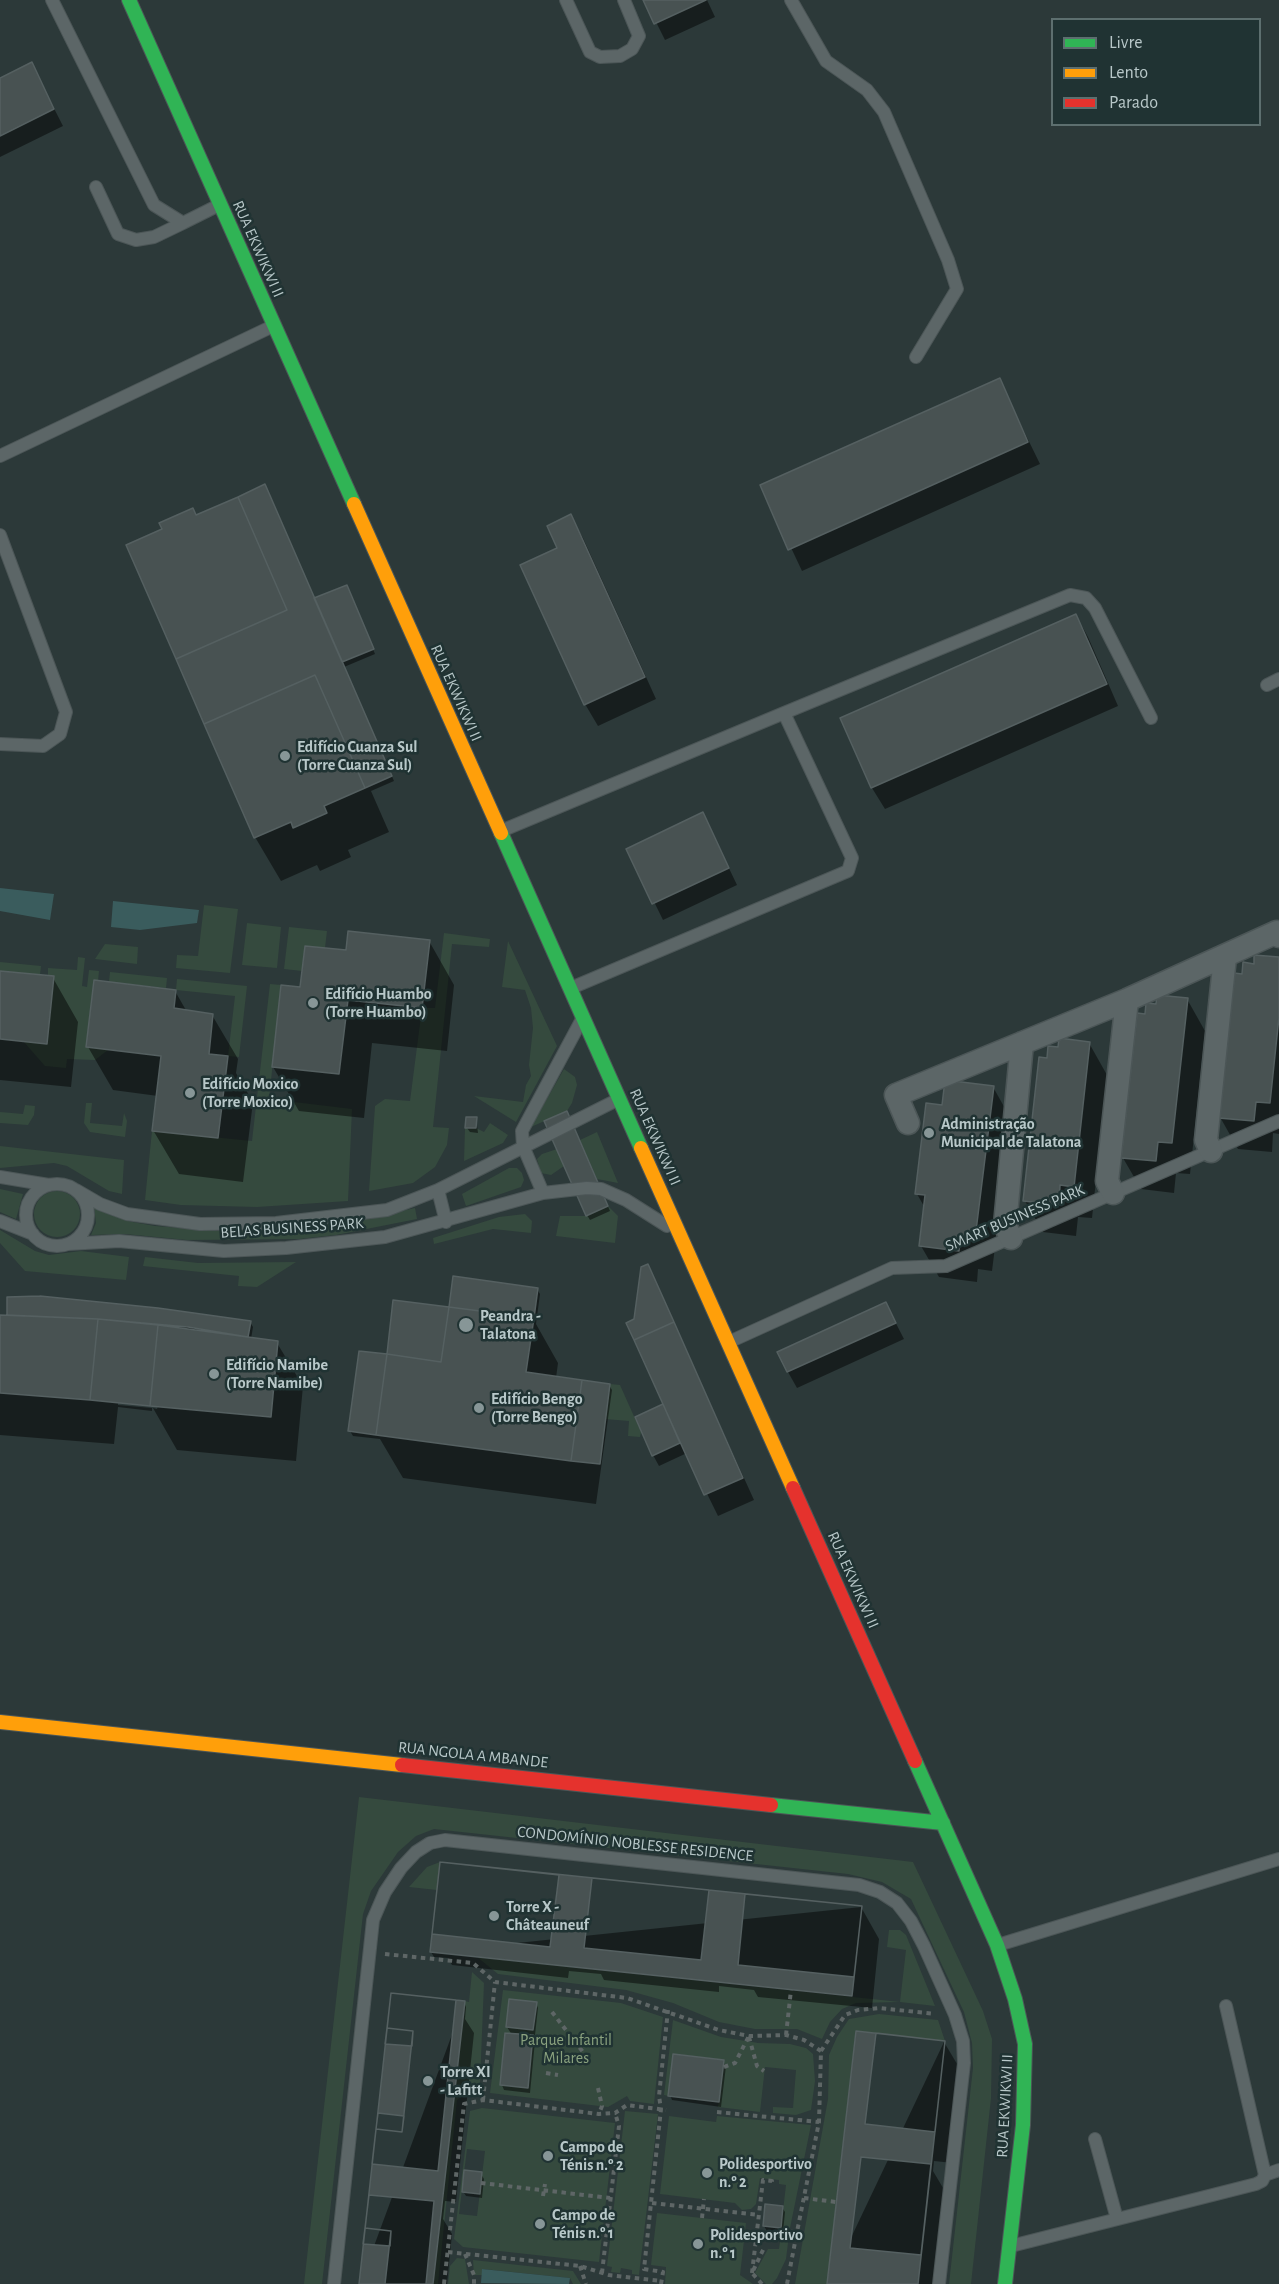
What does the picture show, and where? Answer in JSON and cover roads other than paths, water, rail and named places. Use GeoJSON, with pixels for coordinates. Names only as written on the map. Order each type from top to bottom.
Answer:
{"type":"FeatureCollection","features":[{"type":"Feature","properties":{"kind":"street","name":"RUA EKWIKWI II"},"geometry":{"type":"LineString","coordinates":[[129,0],[997,1945],[1016,1999],[1025,2044],[1023,2125],[1005,2284]]}},
{"type":"Feature","properties":{"kind":"street","name":"RUA EKWIKWI II"},"geometry":{"type":"LineString","coordinates":[[135,0],[141,28]]}},
{"type":"Feature","properties":{"kind":"street"},"geometry":{"type":"LineString","coordinates":[[908,1123],[896,1095],[1127,1000],[1277,932],[1279,936]]}},
{"type":"Feature","properties":{"kind":"street"},"geometry":{"type":"LineString","coordinates":[[1211,1150],[1206,1140],[1225,957]]}},
{"type":"Feature","properties":{"kind":"street"},"geometry":{"type":"LineString","coordinates":[[1113,1193],[1107,1181],[1127,1000]]}},
{"type":"Feature","properties":{"kind":"street"},"geometry":{"type":"LineString","coordinates":[[1011,1238],[1005,1225],[1022,1043]]}},
{"type":"Feature","properties":{"kind":"street","name":"RUA NGOLA A MBANDE"},"geometry":{"type":"LineString","coordinates":[[0,1722],[943,1822]]}},
{"type":"Feature","properties":{"kind":"lane"},"geometry":{"type":"LineString","coordinates":[[52,0],[154,205],[183,223]]}},
{"type":"Feature","properties":{"kind":"lane"},"geometry":{"type":"LineString","coordinates":[[566,0],[590,52],[600,57],[620,56],[632,49],[639,36],[624,0]]}},
{"type":"Feature","properties":{"kind":"lane"},"geometry":{"type":"LineString","coordinates":[[791,0],[826,61],[867,90],[884,112],[948,260],[957,289],[916,357]]}},
{"type":"Feature","properties":{"kind":"lane"},"geometry":{"type":"LineString","coordinates":[[96,188],[118,234],[136,240],[164,233],[220,205]]}},
{"type":"Feature","properties":{"kind":"lane"},"geometry":{"type":"LineString","coordinates":[[0,456],[274,326]]}},
{"type":"Feature","properties":{"kind":"lane"},"geometry":{"type":"LineString","coordinates":[[0,535],[66,712],[60,734],[43,746],[0,744]]}},
{"type":"Feature","properties":{"kind":"lane"},"geometry":{"type":"LineString","coordinates":[[500,831],[1070,594],[1086,598],[1095,608],[1151,718]]}},
{"type":"Feature","properties":{"kind":"lane"},"geometry":{"type":"LineString","coordinates":[[1267,685],[1279,679]]}},
{"type":"Feature","properties":{"kind":"lane"},"geometry":{"type":"LineString","coordinates":[[570,988],[848,871],[852,858],[784,713]]}},
{"type":"Feature","properties":{"kind":"lane"},"geometry":{"type":"LineString","coordinates":[[543,1193],[523,1146],[522,1131],[583,1017]]}},
{"type":"Feature","properties":{"kind":"lane","name":"BELAS BUSINESS PARK"},"geometry":{"type":"LineString","coordinates":[[0,1177],[49,1185],[63,1184],[100,1204],[127,1214],[167,1221],[226,1224],[276,1223],[387,1210],[438,1190],[620,1099]]}},
{"type":"Feature","properties":{"kind":"lane","name":"SMART BUSINESS PARK"},"geometry":{"type":"LineString","coordinates":[[728,1342],[892,1268],[946,1266],[1279,1120]]}},
{"type":"Feature","properties":{"kind":"lane"},"geometry":{"type":"LineString","coordinates":[[33,1234],[26,1217],[28,1205],[38,1190],[49,1185]]}},
{"type":"Feature","properties":{"kind":"lane"},"geometry":{"type":"LineString","coordinates":[[68,1244],[82,1232],[88,1214],[82,1197],[76,1190]]}},
{"type":"Feature","properties":{"kind":"lane"},"geometry":{"type":"LineString","coordinates":[[438,1190],[446,1222]]}},
{"type":"Feature","properties":{"kind":"lane","name":"BELAS BUSINESS PARK"},"geometry":{"type":"LineString","coordinates":[[0,1221],[33,1234],[49,1245],[119,1241],[188,1249],[260,1250],[385,1237],[446,1222],[543,1193],[601,1190],[626,1200],[680,1234]]}},
{"type":"Feature","properties":{"kind":"lane","name":"CONDOMÍNIO NOBLESSE RESIDENCE"},"geometry":{"type":"LineString","coordinates":[[334,2284],[373,1920],[385,1892],[400,1868],[416,1852],[430,1843],[445,1840],[860,1885],[880,1892],[897,1903],[911,1921],[956,2015],[963,2041],[964,2063],[939,2284]]}},
{"type":"Feature","properties":{"kind":"lane"},"geometry":{"type":"LineString","coordinates":[[997,1945],[1279,1859]]}},
{"type":"Feature","properties":{"kind":"lane"},"geometry":{"type":"LineString","coordinates":[[1226,2006],[1264,2175]]}},
{"type":"Feature","properties":{"kind":"lane"},"geometry":{"type":"LineString","coordinates":[[1095,2139],[1117,2219]]}},
{"type":"Feature","properties":{"kind":"lane"},"geometry":{"type":"LineString","coordinates":[[1010,2246],[1256,2184],[1264,2175],[1279,2170]]}},
{"type":"Feature","properties":{"kind":"water"},"geometry":{"type":"Polygon","coordinates":[[[0,888],[54,894],[50,920],[0,911],[0,888]]]}},
{"type":"Feature","properties":{"kind":"water"},"geometry":{"type":"Polygon","coordinates":[[[113,901],[199,910],[197,923],[140,930],[111,927],[113,901]]]}},
{"type":"Feature","properties":{"kind":"water"},"geometry":{"type":"Polygon","coordinates":[[[482,2269],[570,2278],[569,2284],[481,2283],[482,2269]]]}},
{"type":"Feature","properties":{"kind":"place","name":"Edifício Cuanza Sul (Torre Cuanza Sul)"},"geometry":{"type":"Point","coordinates":[285,756]}},
{"type":"Feature","properties":{"kind":"place","name":"Edifício Huambo (Torre Huambo)"},"geometry":{"type":"Point","coordinates":[313,1003]}},
{"type":"Feature","properties":{"kind":"place","name":"Edifício Moxico (Torre Moxico)"},"geometry":{"type":"Point","coordinates":[190,1093]}},
{"type":"Feature","properties":{"kind":"place","name":"Administração Municipal de Talatona"},"geometry":{"type":"Point","coordinates":[929,1133]}},
{"type":"Feature","properties":{"kind":"place","name":"Peandra - Talatona"},"geometry":{"type":"Point","coordinates":[466,1325]}},
{"type":"Feature","properties":{"kind":"place","name":"Edifício Namibe (Torre Namibe)"},"geometry":{"type":"Point","coordinates":[214,1374]}},
{"type":"Feature","properties":{"kind":"place","name":"Edifício Bengo (Torre Bengo)"},"geometry":{"type":"Point","coordinates":[479,1408]}},
{"type":"Feature","properties":{"kind":"place","name":"Torre X - Châteauneuf"},"geometry":{"type":"Point","coordinates":[494,1916]}},
{"type":"Feature","properties":{"kind":"place","name":"Torre XI - Lafitt"},"geometry":{"type":"Point","coordinates":[428,2081]}},
{"type":"Feature","properties":{"kind":"place","name":"Campo de Ténis n.º 2"},"geometry":{"type":"Point","coordinates":[548,2156]}},
{"type":"Feature","properties":{"kind":"place","name":"Polidesportivo n.º 2"},"geometry":{"type":"Point","coordinates":[707,2173]}},
{"type":"Feature","properties":{"kind":"place","name":"Campo de Ténis n.º 1"},"geometry":{"type":"Point","coordinates":[540,2224]}},
{"type":"Feature","properties":{"kind":"place","name":"Polidesportivo n.º 1"},"geometry":{"type":"Point","coordinates":[698,2244]}},
{"type":"Feature","properties":{"kind":"park label","name":"Parque Infantil Milares"},"geometry":{"type":"Point","coordinates":[566,2049]}}]}
